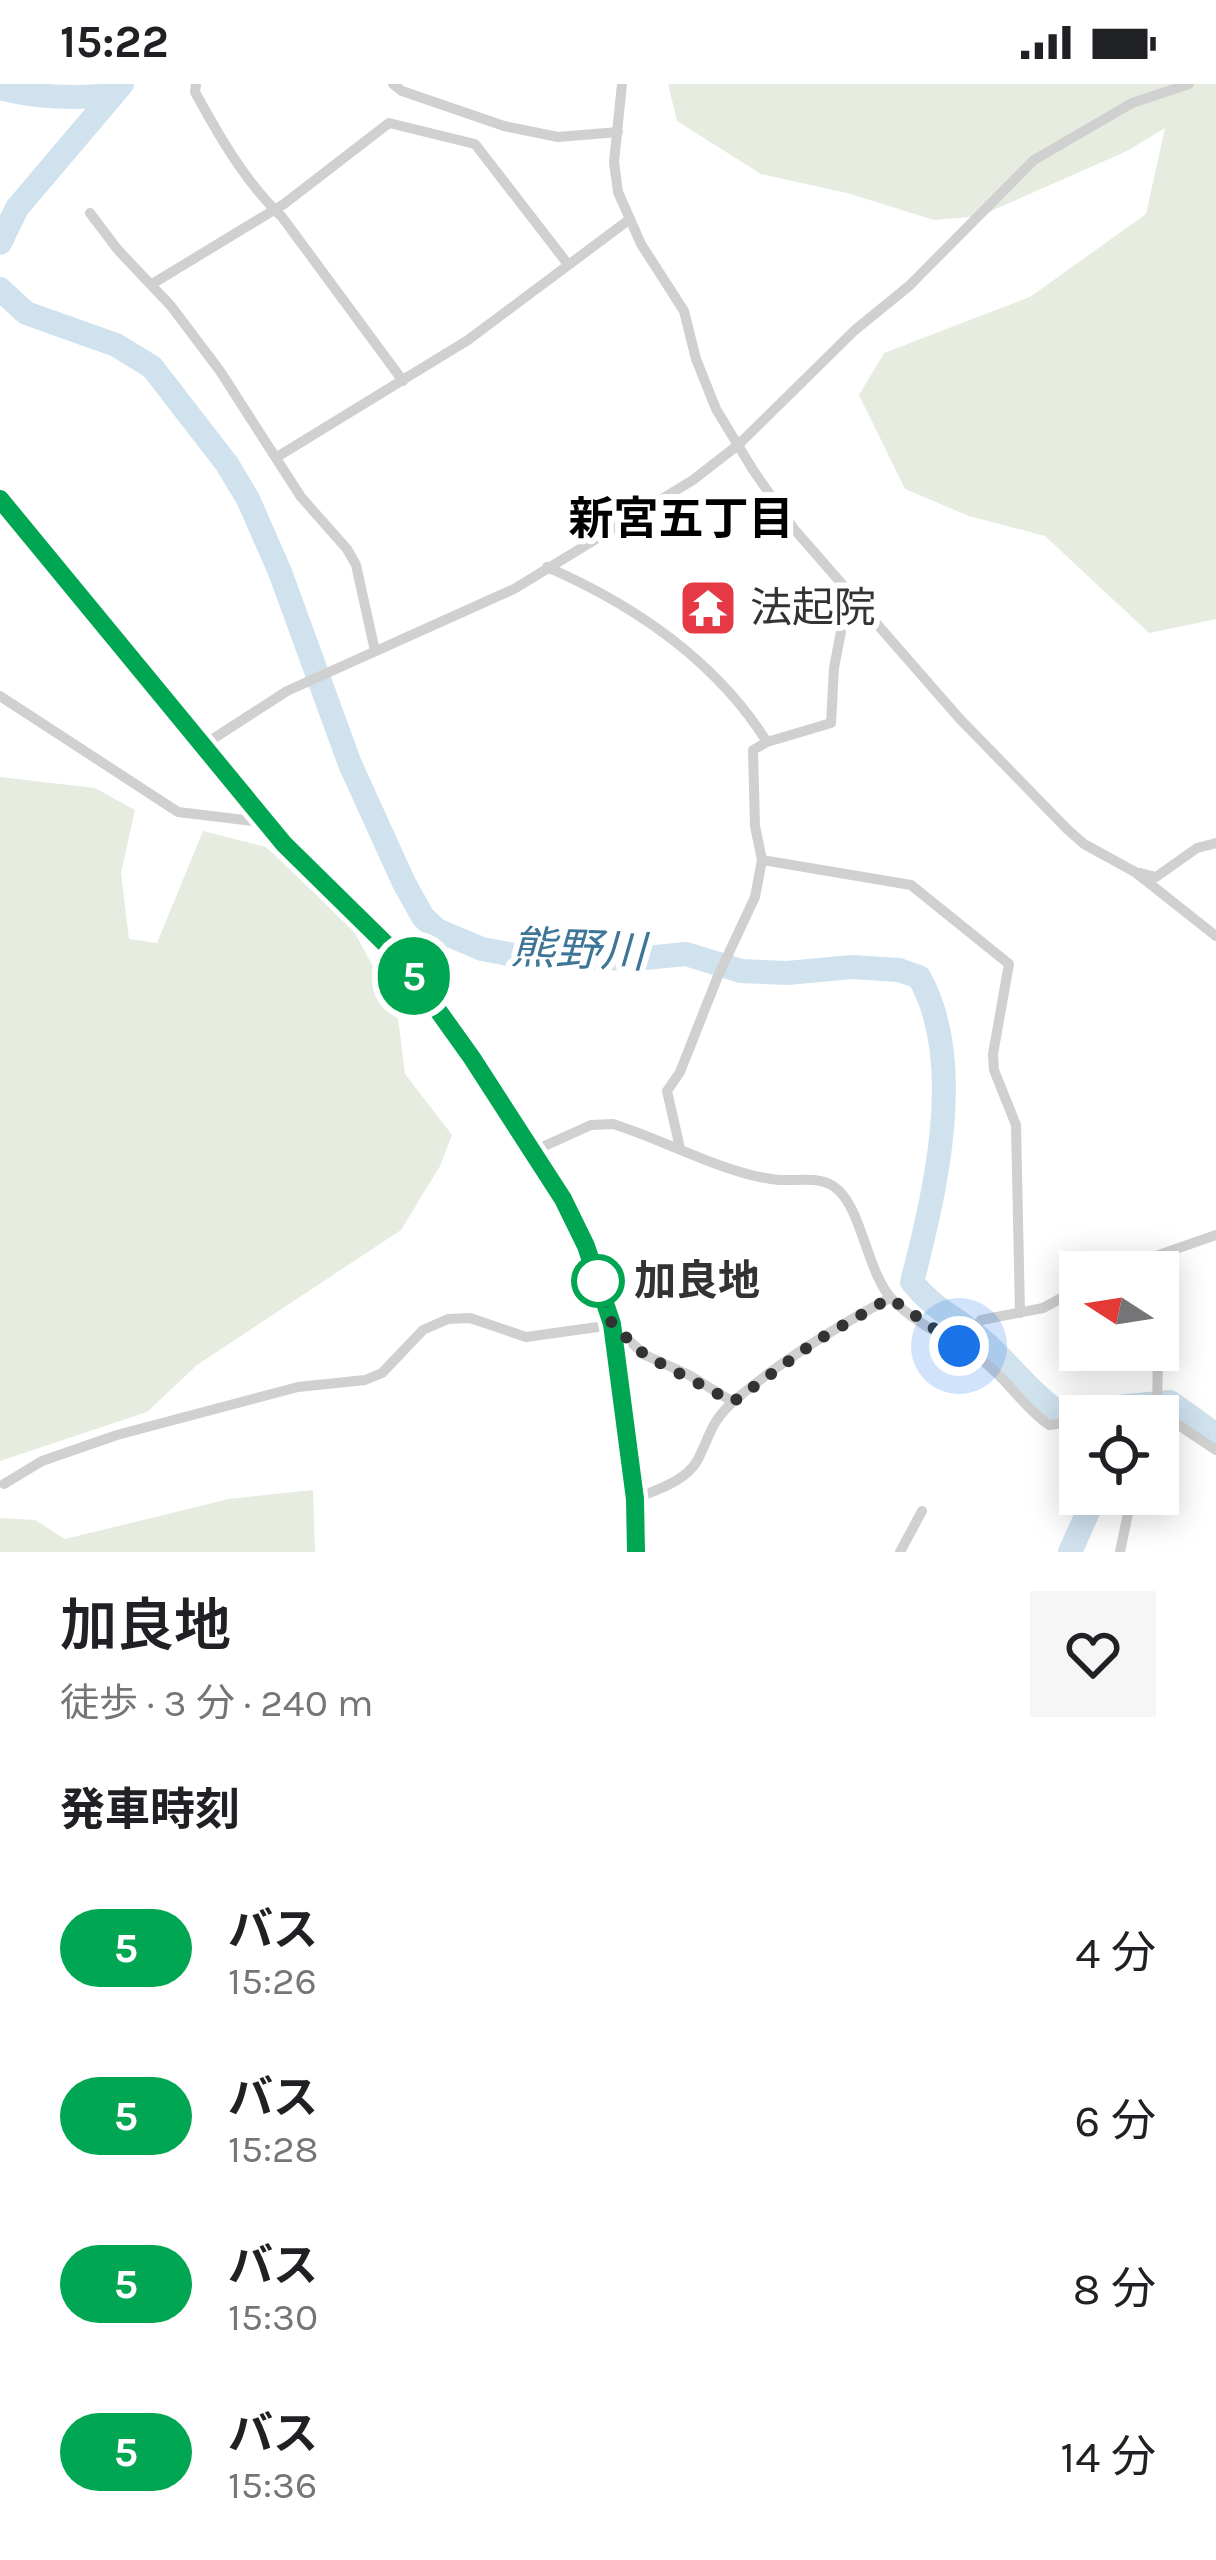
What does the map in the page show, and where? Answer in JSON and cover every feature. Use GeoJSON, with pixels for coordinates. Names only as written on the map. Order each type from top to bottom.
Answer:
{"type":"FeatureCollection","features":[{"type":"Feature","properties":{"kind":"main road"},"geometry":{"type":"LineString","coordinates":[[0,499],[262,818],[402,960],[563,1199],[586,1246],[612,1324],[635,1499],[637,1552]]}},
{"type":"Feature","properties":{"kind":"street"},"geometry":{"type":"LineString","coordinates":[[196,84],[195,92],[215,128],[403,381]]}},
{"type":"Feature","properties":{"kind":"street"},"geometry":{"type":"LineString","coordinates":[[393,84],[402,92],[558,137],[618,132]]}},
{"type":"Feature","properties":{"kind":"street"},"geometry":{"type":"LineString","coordinates":[[622,84],[614,163],[618,192],[684,311],[716,409],[782,514],[959,718],[1067,829],[1135,872],[1216,936]]}},
{"type":"Feature","properties":{"kind":"street"},"geometry":{"type":"LineString","coordinates":[[202,746],[287,691],[514,589],[693,480],[738,445],[855,330],[925,270],[1034,160],[1132,104],[1189,84]]}},
{"type":"Feature","properties":{"kind":"street"},"geometry":{"type":"LineString","coordinates":[[152,284],[274,209],[389,123],[475,144],[567,263]]}},
{"type":"Feature","properties":{"kind":"street"},"geometry":{"type":"LineString","coordinates":[[90,213],[220,371],[301,497],[356,565],[375,651]]}},
{"type":"Feature","properties":{"kind":"street"},"geometry":{"type":"LineString","coordinates":[[277,458],[468,340],[630,219]]}},
{"type":"Feature","properties":{"kind":"street"},"geometry":{"type":"LineString","coordinates":[[547,567],[622,605],[682,647],[731,690],[767,742]]}},
{"type":"Feature","properties":{"kind":"street"},"geometry":{"type":"LineString","coordinates":[[680,1148],[667,1091],[702,1023],[755,897],[762,860],[754,826],[753,750],[831,723],[834,668],[849,590]]}},
{"type":"Feature","properties":{"kind":"street"},"geometry":{"type":"LineString","coordinates":[[0,696],[178,812],[253,821],[262,818]]}},
{"type":"Feature","properties":{"kind":"street"},"geometry":{"type":"LineString","coordinates":[[1135,872],[1156,877],[1197,848],[1216,843]]}},
{"type":"Feature","properties":{"kind":"street"},"geometry":{"type":"LineString","coordinates":[[762,860],[911,886],[1009,964],[992,1054],[1016,1125],[1020,1313]]}},
{"type":"Feature","properties":{"kind":"street"},"geometry":{"type":"LineString","coordinates":[[531,1152],[591,1125],[613,1124],[764,1177],[809,1179],[833,1186],[847,1202],[890,1298],[963,1342],[999,1374],[1031,1413],[1049,1425],[1059,1425]]}},
{"type":"Feature","properties":{"kind":"street"},"geometry":{"type":"LineString","coordinates":[[1172,1251],[1216,1235]]}},
{"type":"Feature","properties":{"kind":"street"},"geometry":{"type":"LineString","coordinates":[[635,1499],[679,1479],[696,1464],[707,1431],[733,1402],[816,1341],[890,1298]]}},
{"type":"Feature","properties":{"kind":"street"},"geometry":{"type":"LineString","coordinates":[[963,1342],[981,1320],[1043,1307],[1059,1299]]}},
{"type":"Feature","properties":{"kind":"street"},"geometry":{"type":"LineString","coordinates":[[4,1484],[42,1461],[117,1435],[298,1387],[365,1380],[382,1373],[422,1330],[448,1319],[470,1318],[526,1337],[612,1324],[645,1355],[733,1402]]}},
{"type":"Feature","properties":{"kind":"street"},"geometry":{"type":"LineString","coordinates":[[1179,1427],[1216,1450]]}},
{"type":"Feature","properties":{"kind":"street"},"geometry":{"type":"LineString","coordinates":[[900,1552],[922,1511]]}},
{"type":"Feature","properties":{"kind":"street"},"geometry":{"type":"LineString","coordinates":[[1120,1552],[1128,1515]]}},
{"type":"Feature","properties":{"kind":"shaded area"},"geometry":{"type":"Polygon","coordinates":[[[668,84],[1216,84],[1216,619],[1149,633],[1045,536],[969,516],[905,489],[859,395],[884,353],[1030,297],[1146,214],[1165,128],[1127,151],[980,216],[934,220],[847,193],[761,174],[677,121],[668,84]]]}},
{"type":"Feature","properties":{"kind":"shaded area"},"geometry":{"type":"Polygon","coordinates":[[[0,777],[95,788],[135,810],[121,873],[129,939],[157,943],[203,831],[266,847],[352,928],[397,1010],[405,1074],[452,1135],[440,1166],[401,1230],[197,1365],[147,1412],[0,1461],[0,777]]]}},
{"type":"Feature","properties":{"kind":"shaded area"},"geometry":{"type":"Polygon","coordinates":[[[313,1490],[315,1552],[0,1552],[0,1518],[35,1520],[65,1539],[229,1499],[313,1490]]]}},
{"type":"Feature","properties":{"kind":"waterway","name":"熊野川"},"geometry":{"type":"LineString","coordinates":[[0,243],[17,208],[122,84]]}},
{"type":"Feature","properties":{"kind":"waterway"},"geometry":{"type":"LineString","coordinates":[[0,88],[56,97],[112,95]]}},
{"type":"Feature","properties":{"kind":"waterway","name":"熊野川"},"geometry":{"type":"LineString","coordinates":[[0,289],[26,313],[116,345],[152,367],[227,464],[280,572],[350,764],[404,883],[423,917],[437,930],[482,949],[514,955],[635,959],[686,954],[741,971],[787,973],[852,967],[899,970],[919,977],[933,1011],[944,1087],[937,1169],[912,1282],[1059,1412]]}},
{"type":"Feature","properties":{"kind":"waterway"},"geometry":{"type":"LineString","coordinates":[[1179,1408],[1216,1435]]}},
{"type":"Feature","properties":{"kind":"waterway","name":"熊野川"},"geometry":{"type":"LineString","coordinates":[[1070,1552],[1087,1515]]}},
{"type":"Feature","properties":{"kind":"bus line","name":"5"},"geometry":{"type":"LineString","coordinates":[[0,499],[284,844],[402,960],[563,1199],[586,1246],[612,1324],[635,1499],[636,1552]]}},
{"type":"Feature","properties":{"kind":"place","name":"法起院"},"geometry":{"type":"Point","coordinates":[708,608]}},
{"type":"Feature","properties":{"kind":"place","name":"加良地"},"geometry":{"type":"Point","coordinates":[598,1281]}},
{"type":"Feature","properties":{"kind":"district","name":"新宮五丁目"},"geometry":{"type":"Point","coordinates":[681,519]}},
{"type":"Feature","properties":{"kind":"route"},"geometry":{"type":"LineString","coordinates":[[598,1281],[612,1324],[645,1355],[733,1402],[816,1341],[890,1298],[959,1346]]}}]}
